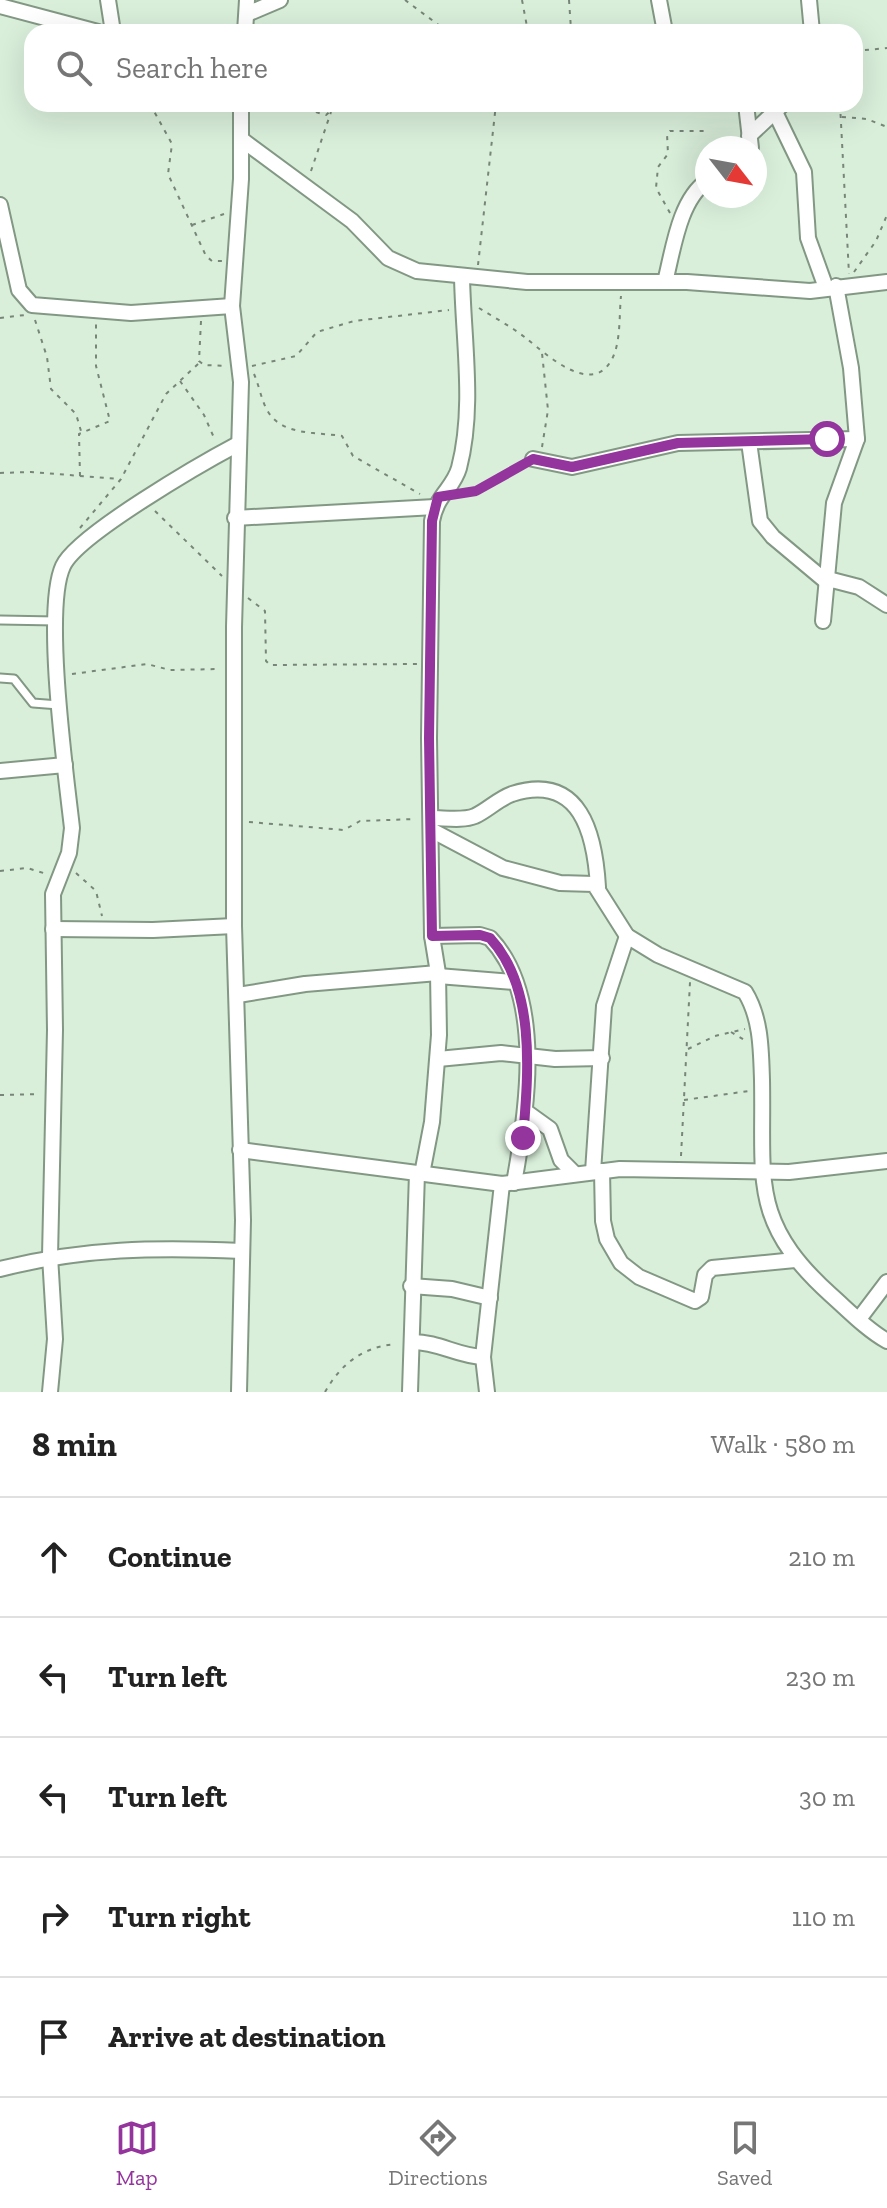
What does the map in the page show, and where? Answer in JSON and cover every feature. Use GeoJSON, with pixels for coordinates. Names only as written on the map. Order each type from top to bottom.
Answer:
{"type":"FeatureCollection","features":[{"type":"Feature","properties":{"kind":"street"},"geometry":{"type":"LineString","coordinates":[[108,0],[112,24]]}},
{"type":"Feature","properties":{"kind":"street"},"geometry":{"type":"LineString","coordinates":[[247,7],[280,0]]}},
{"type":"Feature","properties":{"kind":"street"},"geometry":{"type":"LineString","coordinates":[[659,0],[664,24]]}},
{"type":"Feature","properties":{"kind":"street"},"geometry":{"type":"LineString","coordinates":[[809,0],[811,24]]}},
{"type":"Feature","properties":{"kind":"street"},"geometry":{"type":"LineString","coordinates":[[0,6],[68,24]]}},
{"type":"Feature","properties":{"kind":"street"},"geometry":{"type":"LineString","coordinates":[[239,1392],[242,1251],[234,926],[234,589],[240,366],[232,306],[241,112]]}},
{"type":"Feature","properties":{"kind":"street"},"geometry":{"type":"LineString","coordinates":[[747,112],[749,136]]}},
{"type":"Feature","properties":{"kind":"street"},"geometry":{"type":"LineString","coordinates":[[755,136],[776,112]]}},
{"type":"Feature","properties":{"kind":"street"},"geometry":{"type":"LineString","coordinates":[[781,112],[804,172],[808,238],[831,287],[851,368],[857,439],[834,503],[823,621]]}},
{"type":"Feature","properties":{"kind":"street"},"geometry":{"type":"LineString","coordinates":[[241,139],[352,221],[395,263],[417,271],[468,277],[665,282],[810,291],[887,282]]}},
{"type":"Feature","properties":{"kind":"street"},"geometry":{"type":"LineString","coordinates":[[665,282],[680,227],[695,191]]}},
{"type":"Feature","properties":{"kind":"street"},"geometry":{"type":"LineString","coordinates":[[0,205],[26,305],[96,310],[201,310],[232,306]]}},
{"type":"Feature","properties":{"kind":"street"},"geometry":{"type":"LineString","coordinates":[[410,1392],[413,1342],[411,1286],[419,1174],[432,1122],[438,1059],[438,974],[432,936],[430,664],[436,502],[459,470],[464,439],[463,297],[468,277]]}},
{"type":"Feature","properties":{"kind":"street"},"geometry":{"type":"LineString","coordinates":[[533,459],[572,467],[678,443],[857,439]]}},
{"type":"Feature","properties":{"kind":"street"},"geometry":{"type":"LineString","coordinates":[[749,442],[757,476],[760,521],[828,581],[859,587],[887,605]]}},
{"type":"Feature","properties":{"kind":"street"},"geometry":{"type":"LineString","coordinates":[[50,1392],[55,1339],[50,1256],[53,894],[69,853],[72,828],[59,678],[56,621],[58,582],[67,559],[142,500],[238,444]]}},
{"type":"Feature","properties":{"kind":"street"},"geometry":{"type":"LineString","coordinates":[[235,518],[436,502]]}},
{"type":"Feature","properties":{"kind":"street"},"geometry":{"type":"LineString","coordinates":[[807,565],[832,545]]}},
{"type":"Feature","properties":{"kind":"street"},"geometry":{"type":"LineString","coordinates":[[0,771],[65,765]]}},
{"type":"Feature","properties":{"kind":"street"},"geometry":{"type":"LineString","coordinates":[[432,825],[473,817],[510,795],[523,792],[555,792],[564,796],[580,811],[594,842],[598,887],[627,936],[745,992],[758,1027],[762,1091],[761,1172],[775,1231],[795,1260],[887,1341]]}},
{"type":"Feature","properties":{"kind":"street"},"geometry":{"type":"LineString","coordinates":[[432,825],[491,865],[560,883],[590,883],[598,887]]}},
{"type":"Feature","properties":{"kind":"street"},"geometry":{"type":"LineString","coordinates":[[53,929],[234,926]]}},
{"type":"Feature","properties":{"kind":"street"},"geometry":{"type":"LineString","coordinates":[[432,936],[480,935],[490,938],[514,982],[530,1056],[525,1111],[508,1184],[490,1298],[483,1357],[487,1392]]}},
{"type":"Feature","properties":{"kind":"street"},"geometry":{"type":"LineString","coordinates":[[627,936],[622,962],[606,996],[598,1171],[607,1239],[621,1263],[639,1277],[695,1301],[701,1297],[705,1275],[712,1268],[795,1260]]}},
{"type":"Feature","properties":{"kind":"street"},"geometry":{"type":"LineString","coordinates":[[238,995],[305,984],[438,974],[514,982]]}},
{"type":"Feature","properties":{"kind":"street"},"geometry":{"type":"LineString","coordinates":[[438,1059],[501,1053],[602,1058]]}},
{"type":"Feature","properties":{"kind":"street"},"geometry":{"type":"LineString","coordinates":[[525,1111],[550,1129],[561,1160],[575,1174]]}},
{"type":"Feature","properties":{"kind":"street"},"geometry":{"type":"LineString","coordinates":[[240,1150],[508,1184],[598,1171],[821,1170],[887,1161]]}},
{"type":"Feature","properties":{"kind":"street"},"geometry":{"type":"LineString","coordinates":[[0,1269],[50,1256],[150,1247],[242,1251]]}},
{"type":"Feature","properties":{"kind":"street"},"geometry":{"type":"LineString","coordinates":[[859,1319],[887,1282]]}},
{"type":"Feature","properties":{"kind":"street"},"geometry":{"type":"LineString","coordinates":[[411,1286],[452,1289],[490,1298]]}},
{"type":"Feature","properties":{"kind":"street"},"geometry":{"type":"LineString","coordinates":[[413,1342],[435,1343],[462,1357],[483,1357]]}},
{"type":"Feature","properties":{"kind":"lane"},"geometry":{"type":"LineString","coordinates":[[0,620],[56,621]]}},
{"type":"Feature","properties":{"kind":"lane"},"geometry":{"type":"LineString","coordinates":[[0,678],[14,679],[33,703],[61,705]]}},
{"type":"Feature","properties":{"kind":"path"},"geometry":{"type":"LineString","coordinates":[[405,0],[437,24]]}},
{"type":"Feature","properties":{"kind":"path"},"geometry":{"type":"LineString","coordinates":[[522,0],[526,24]]}},
{"type":"Feature","properties":{"kind":"path"},"geometry":{"type":"LineString","coordinates":[[569,0],[571,24]]}},
{"type":"Feature","properties":{"kind":"path"},"geometry":{"type":"LineString","coordinates":[[863,50],[887,48]]}},
{"type":"Feature","properties":{"kind":"path"},"geometry":{"type":"LineString","coordinates":[[154,112],[172,144],[168,174],[207,258],[216,262],[233,260]]}},
{"type":"Feature","properties":{"kind":"path"},"geometry":{"type":"LineString","coordinates":[[304,185],[322,148],[331,112],[311,112]]}},
{"type":"Feature","properties":{"kind":"path"},"geometry":{"type":"LineString","coordinates":[[468,277],[481,250],[495,112]]}},
{"type":"Feature","properties":{"kind":"path"},"geometry":{"type":"LineString","coordinates":[[841,112],[849,279],[876,241],[887,215]]}},
{"type":"Feature","properties":{"kind":"path"},"geometry":{"type":"LineString","coordinates":[[841,117],[867,119],[887,127]]}},
{"type":"Feature","properties":{"kind":"path"},"geometry":{"type":"LineString","coordinates":[[680,227],[656,188],[657,170],[668,154],[667,134],[670,131],[707,131]]}},
{"type":"Feature","properties":{"kind":"path"},"geometry":{"type":"LineString","coordinates":[[191,225],[214,220],[238,206]]}},
{"type":"Feature","properties":{"kind":"path"},"geometry":{"type":"LineString","coordinates":[[542,353],[547,419],[542,447],[533,459],[476,491],[436,502],[381,475],[353,456],[342,436],[299,431],[282,425],[267,410],[255,376],[247,368],[296,356],[319,332],[357,320],[449,310],[463,297],[572,371],[595,371],[607,365],[616,344],[623,283]]}},
{"type":"Feature","properties":{"kind":"path"},"geometry":{"type":"LineString","coordinates":[[0,318],[21,317],[26,305]]}},
{"type":"Feature","properties":{"kind":"path"},"geometry":{"type":"LineString","coordinates":[[26,305],[38,326],[47,357],[51,389],[76,414],[81,431],[78,439],[80,476]]}},
{"type":"Feature","properties":{"kind":"path"},"geometry":{"type":"LineString","coordinates":[[81,431],[108,425],[110,421],[96,366],[96,310]]}},
{"type":"Feature","properties":{"kind":"path"},"geometry":{"type":"LineString","coordinates":[[200,363],[201,310]]}},
{"type":"Feature","properties":{"kind":"path"},"geometry":{"type":"LineString","coordinates":[[77,533],[121,479],[162,401],[179,380],[200,363],[240,366]]}},
{"type":"Feature","properties":{"kind":"path"},"geometry":{"type":"LineString","coordinates":[[179,380],[204,415],[221,453]]}},
{"type":"Feature","properties":{"kind":"path"},"geometry":{"type":"LineString","coordinates":[[0,473],[121,479]]}},
{"type":"Feature","properties":{"kind":"path"},"geometry":{"type":"LineString","coordinates":[[142,500],[199,549],[234,589],[265,611],[268,665],[279,668],[430,664]]}},
{"type":"Feature","properties":{"kind":"path"},"geometry":{"type":"LineString","coordinates":[[59,678],[147,664],[166,670],[234,669]]}},
{"type":"Feature","properties":{"kind":"path"},"geometry":{"type":"LineString","coordinates":[[236,821],[344,830],[360,821],[432,825]]}},
{"type":"Feature","properties":{"kind":"path"},"geometry":{"type":"LineString","coordinates":[[69,853],[77,874],[96,891],[110,930]]}},
{"type":"Feature","properties":{"kind":"path"},"geometry":{"type":"LineString","coordinates":[[0,871],[27,868],[44,871],[53,894]]}},
{"type":"Feature","properties":{"kind":"path"},"geometry":{"type":"LineString","coordinates":[[680,1170],[691,969]]}},
{"type":"Feature","properties":{"kind":"path"},"geometry":{"type":"LineString","coordinates":[[686,1050],[721,1033],[758,1027]]}},
{"type":"Feature","properties":{"kind":"path"},"geometry":{"type":"LineString","coordinates":[[683,1100],[762,1091]]}},
{"type":"Feature","properties":{"kind":"path"},"geometry":{"type":"LineString","coordinates":[[0,1095],[53,1094]]}},
{"type":"Feature","properties":{"kind":"path"},"geometry":{"type":"LineString","coordinates":[[325,1392],[346,1362],[378,1347],[413,1342]]}},
{"type":"Feature","properties":{"kind":"route"},"geometry":{"type":"LineString","coordinates":[[523,1138],[530,1056],[514,982],[490,938],[480,935],[432,936],[429,678],[432,521],[438,497],[476,491],[503,479],[533,459],[572,467],[678,443],[827,439]]}}]}
